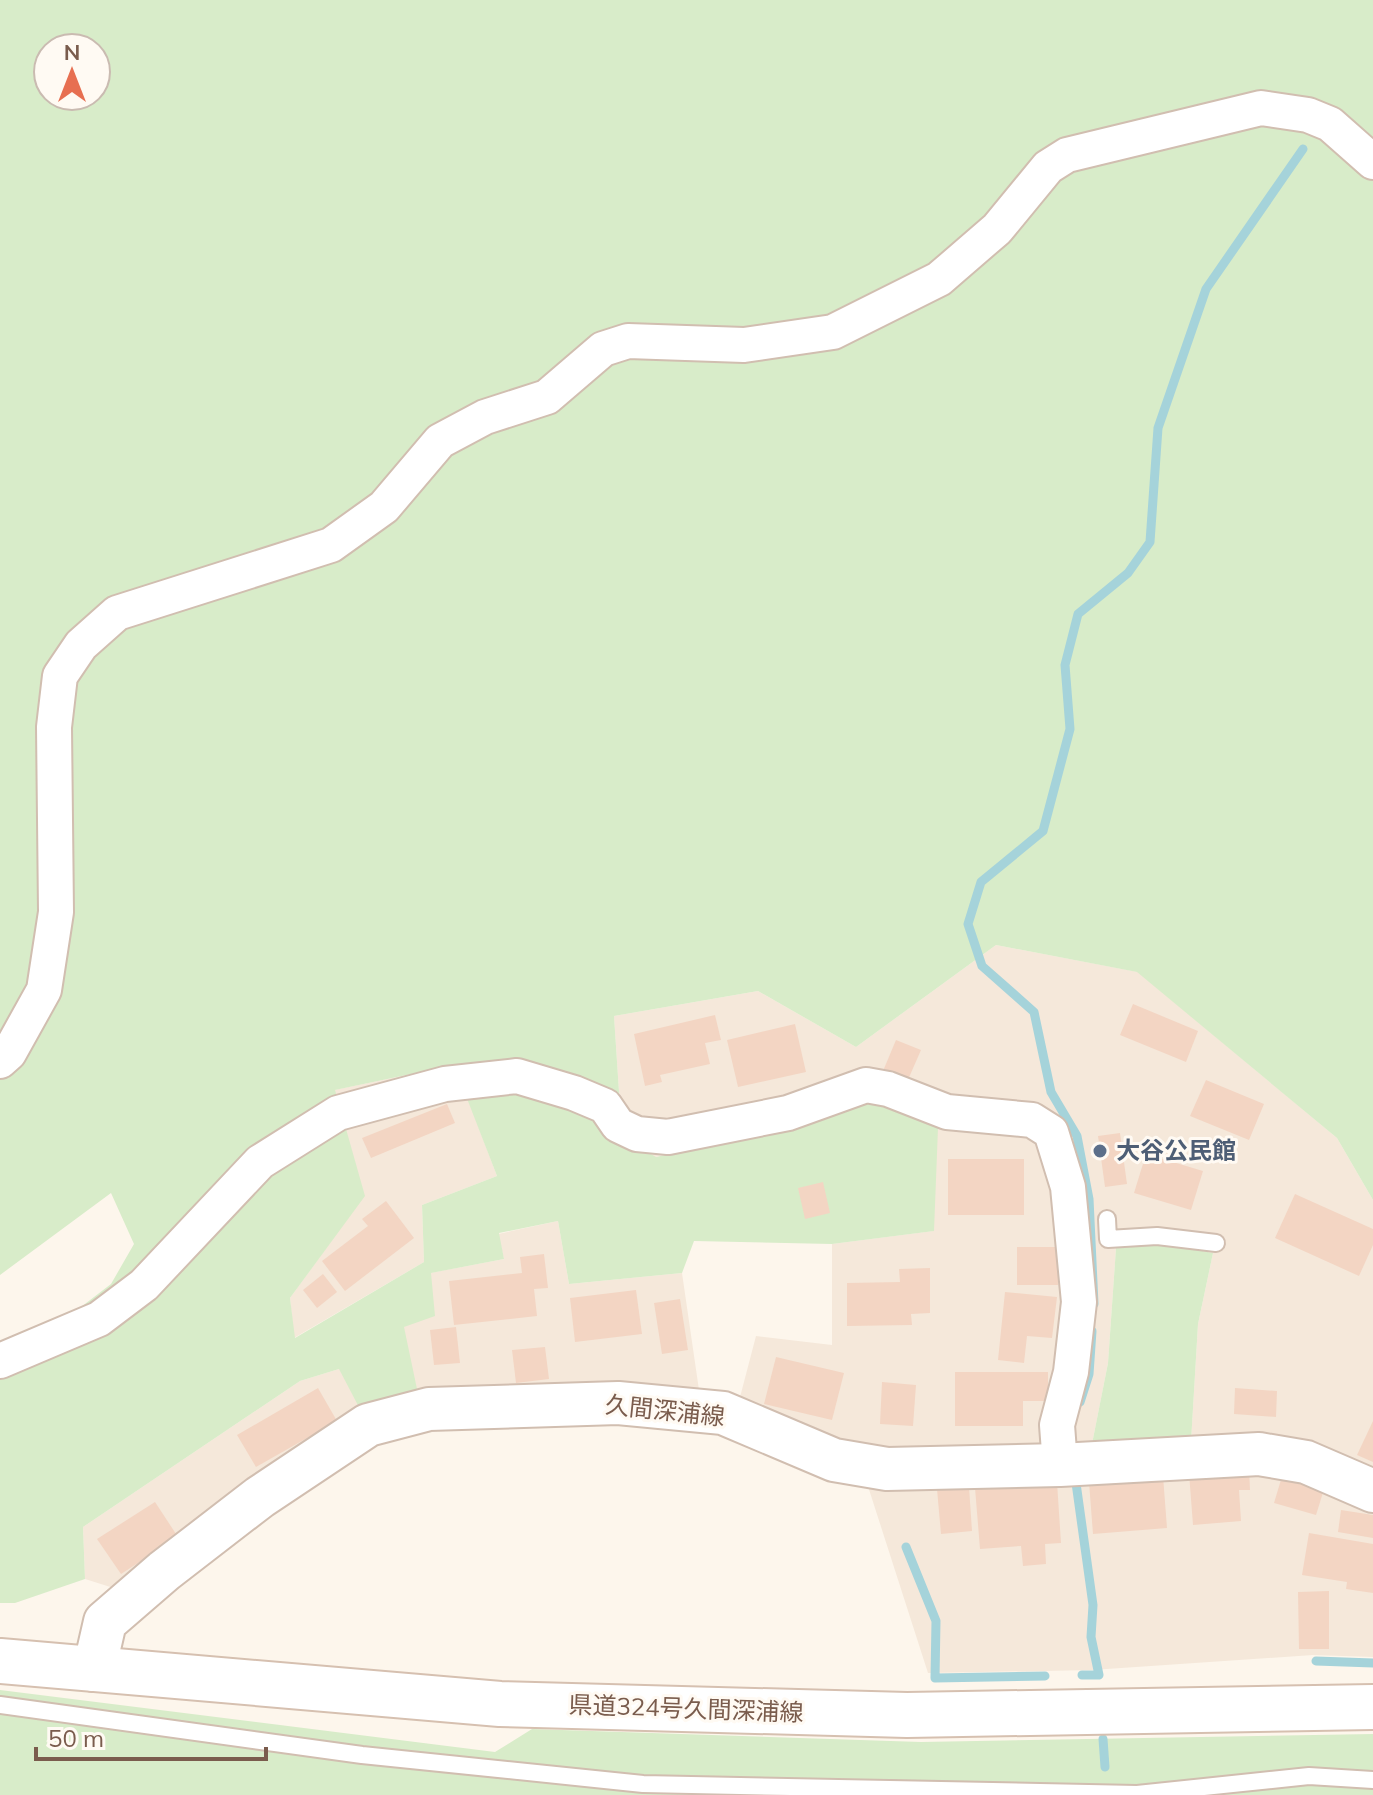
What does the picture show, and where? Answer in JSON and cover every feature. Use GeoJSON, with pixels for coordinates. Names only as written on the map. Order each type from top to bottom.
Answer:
{"type":"FeatureCollection","features":[{"type":"Feature","properties":{"kind":"main road","name":"県道324号久間深浦線"},"geometry":{"type":"LineString","coordinates":[[0,1661],[500,1704],[907,1715],[1373,1707]]}},
{"type":"Feature","properties":{"kind":"street"},"geometry":{"type":"LineString","coordinates":[[0,1061],[9,1053],[44,990],[56,912],[54,727],[60,676],[81,645],[117,613],[331,545],[384,507],[440,441],[485,417],[547,397],[603,349],[628,341],[744,345],[833,332],[939,279],[997,229],[1048,167],[1067,155],[1261,108],[1308,115],[1330,124],[1373,162]]}},
{"type":"Feature","properties":{"kind":"street"},"geometry":{"type":"LineString","coordinates":[[0,1361],[99,1319],[144,1285],[260,1162],[338,1113],[445,1084],[517,1076],[605,1106],[618,1125],[637,1134],[668,1137],[788,1113],[866,1085],[888,1089],[947,1112],[1032,1120],[1051,1132],[1068,1187],[1079,1302],[1071,1372],[1057,1425],[1060,1465]]}},
{"type":"Feature","properties":{"kind":"street","name":"久間深浦線"},"geometry":{"type":"LineString","coordinates":[[94,1670],[105,1622],[164,1571],[260,1497],[368,1425],[429,1409],[618,1403],[723,1413],[834,1460],[887,1469],[1060,1465],[1259,1454],[1306,1462],[1373,1491]]}},
{"type":"Feature","properties":{"kind":"lane"},"geometry":{"type":"LineString","coordinates":[[1107,1219],[1108,1239],[1157,1236],[1216,1243]]}},
{"type":"Feature","properties":{"kind":"lane"},"geometry":{"type":"LineString","coordinates":[[0,1705],[362,1755],[643,1784],[1137,1794],[1309,1776],[1373,1780]]}},
{"type":"Feature","properties":{"kind":"shaded area"},"geometry":{"type":"Polygon","coordinates":[[[996,945],[1138,972],[1337,1138],[1373,1200],[1373,1657],[1313,1655],[1092,1670],[928,1673],[865,1477],[703,1421],[430,1423],[349,1453],[158,1602],[85,1579],[83,1527],[300,1381],[339,1369],[404,1327],[430,1273],[504,1259],[498,1234],[558,1221],[569,1284],[682,1273],[700,1397],[739,1401],[756,1336],[832,1345],[832,1244],[933,1231],[778,1128],[655,1157],[622,1137],[614,1016],[758,991],[856,1047],[996,945]],[[1154,1242],[1116,1248],[1108,1363],[1091,1449],[1191,1442],[1198,1324],[1213,1253],[1154,1242]]]}},
{"type":"Feature","properties":{"kind":"shaded area"},"geometry":{"type":"Polygon","coordinates":[[[455,1065],[497,1176],[422,1205],[424,1262],[294,1338],[290,1298],[364,1196],[334,1090],[455,1065]]]}},
{"type":"Feature","properties":{"kind":"green space"},"geometry":{"type":"Polygon","coordinates":[[[0,0],[1373,0],[1373,1200],[1337,1138],[1137,972],[996,945],[856,1047],[758,991],[614,1016],[622,1137],[656,1157],[778,1128],[869,1098],[938,1128],[934,1231],[832,1244],[694,1241],[682,1273],[569,1284],[558,1221],[499,1233],[504,1259],[431,1273],[435,1316],[404,1327],[417,1389],[362,1413],[339,1369],[300,1381],[83,1527],[85,1579],[15,1603],[0,1603],[0,1369],[111,1284],[134,1244],[111,1193],[0,1275],[0,0]],[[454,1065],[335,1090],[365,1196],[290,1298],[295,1338],[424,1262],[422,1205],[497,1176],[454,1065]]]}},
{"type":"Feature","properties":{"kind":"green space"},"geometry":{"type":"Polygon","coordinates":[[[1154,1242],[1213,1253],[1198,1324],[1191,1442],[1091,1449],[1108,1363],[1116,1248],[1154,1242]]]}},
{"type":"Feature","properties":{"kind":"green space"},"geometry":{"type":"Polygon","coordinates":[[[0,1690],[495,1752],[532,1729],[921,1742],[1373,1734],[1373,1795],[0,1795],[0,1690]]]}},
{"type":"Feature","properties":{"kind":"building"},"geometry":{"type":"Polygon","coordinates":[[[1133,1004],[1198,1031],[1186,1062],[1120,1035],[1133,1004]]]}},
{"type":"Feature","properties":{"kind":"building"},"geometry":{"type":"Polygon","coordinates":[[[715,1015],[721,1040],[705,1043],[710,1064],[660,1075],[662,1082],[645,1086],[634,1034],[715,1015]]]}},
{"type":"Feature","properties":{"kind":"building"},"geometry":{"type":"Polygon","coordinates":[[[795,1024],[806,1072],[738,1087],[727,1040],[795,1024]]]}},
{"type":"Feature","properties":{"kind":"building"},"geometry":{"type":"Polygon","coordinates":[[[896,1040],[921,1050],[907,1082],[883,1071],[896,1040]]]}},
{"type":"Feature","properties":{"kind":"building"},"geometry":{"type":"Polygon","coordinates":[[[1206,1080],[1264,1104],[1249,1140],[1190,1116],[1206,1080]]]}},
{"type":"Feature","properties":{"kind":"building"},"geometry":{"type":"Polygon","coordinates":[[[447,1104],[455,1123],[371,1158],[362,1138],[447,1104]]]}},
{"type":"Feature","properties":{"kind":"building"},"geometry":{"type":"Polygon","coordinates":[[[1120,1133],[1127,1184],[1105,1187],[1098,1136],[1120,1133]]]}},
{"type":"Feature","properties":{"kind":"building"},"geometry":{"type":"Polygon","coordinates":[[[1146,1154],[1203,1171],[1191,1210],[1134,1193],[1146,1154]]]}},
{"type":"Feature","properties":{"kind":"building"},"geometry":{"type":"Polygon","coordinates":[[[948,1159],[1024,1159],[1024,1215],[948,1215],[948,1159]]]}},
{"type":"Feature","properties":{"kind":"building"},"geometry":{"type":"Polygon","coordinates":[[[823,1182],[830,1213],[805,1219],[798,1188],[823,1182]]]}},
{"type":"Feature","properties":{"kind":"building"},"geometry":{"type":"Polygon","coordinates":[[[1295,1194],[1373,1229],[1373,1245],[1359,1276],[1275,1238],[1295,1194]]]}},
{"type":"Feature","properties":{"kind":"building"},"geometry":{"type":"Polygon","coordinates":[[[386,1201],[414,1238],[345,1291],[322,1261],[368,1226],[362,1219],[386,1201]]]}},
{"type":"Feature","properties":{"kind":"building"},"geometry":{"type":"Polygon","coordinates":[[[1017,1247],[1058,1247],[1058,1285],[1017,1285],[1017,1247]]]}},
{"type":"Feature","properties":{"kind":"building"},"geometry":{"type":"Polygon","coordinates":[[[544,1254],[548,1288],[534,1289],[537,1316],[454,1325],[449,1281],[522,1273],[520,1257],[544,1254]]]}},
{"type":"Feature","properties":{"kind":"building"},"geometry":{"type":"Polygon","coordinates":[[[930,1268],[930,1313],[911,1314],[912,1325],[847,1326],[847,1283],[900,1282],[899,1269],[930,1268]]]}},
{"type":"Feature","properties":{"kind":"building"},"geometry":{"type":"Polygon","coordinates":[[[323,1274],[337,1292],[317,1308],[303,1290],[323,1274]]]}},
{"type":"Feature","properties":{"kind":"building"},"geometry":{"type":"Polygon","coordinates":[[[636,1290],[642,1334],[575,1342],[570,1298],[636,1290]]]}},
{"type":"Feature","properties":{"kind":"building"},"geometry":{"type":"Polygon","coordinates":[[[1005,1292],[1057,1297],[1052,1338],[1027,1336],[1024,1363],[998,1360],[1005,1292]]]}},
{"type":"Feature","properties":{"kind":"building"},"geometry":{"type":"Polygon","coordinates":[[[680,1299],[688,1350],[662,1354],[654,1303],[680,1299]]]}},
{"type":"Feature","properties":{"kind":"building"},"geometry":{"type":"Polygon","coordinates":[[[456,1327],[460,1363],[434,1365],[430,1330],[456,1327]]]}},
{"type":"Feature","properties":{"kind":"building"},"geometry":{"type":"Polygon","coordinates":[[[545,1347],[549,1379],[516,1383],[512,1350],[545,1347]]]}},
{"type":"Feature","properties":{"kind":"building"},"geometry":{"type":"Polygon","coordinates":[[[776,1357],[844,1373],[832,1420],[764,1404],[776,1357]]]}},
{"type":"Feature","properties":{"kind":"building"},"geometry":{"type":"Polygon","coordinates":[[[955,1372],[1048,1372],[1048,1401],[1023,1401],[1023,1426],[955,1426],[955,1372]]]}},
{"type":"Feature","properties":{"kind":"building"},"geometry":{"type":"Polygon","coordinates":[[[882,1382],[916,1385],[913,1426],[880,1424],[882,1382]]]}},
{"type":"Feature","properties":{"kind":"building"},"geometry":{"type":"Polygon","coordinates":[[[318,1388],[337,1421],[256,1467],[237,1435],[318,1388]]]}},
{"type":"Feature","properties":{"kind":"building"},"geometry":{"type":"Polygon","coordinates":[[[1235,1388],[1277,1391],[1276,1417],[1234,1414],[1235,1388]]]}},
{"type":"Feature","properties":{"kind":"building"},"geometry":{"type":"Polygon","coordinates":[[[1373,1421],[1373,1462],[1357,1455],[1373,1421]]]}},
{"type":"Feature","properties":{"kind":"building"},"geometry":{"type":"Polygon","coordinates":[[[1249,1468],[1250,1490],[1239,1490],[1241,1521],[1193,1525],[1189,1473],[1249,1468]]]}},
{"type":"Feature","properties":{"kind":"building"},"geometry":{"type":"Polygon","coordinates":[[[1283,1473],[1325,1486],[1316,1515],[1274,1503],[1283,1473]]]}},
{"type":"Feature","properties":{"kind":"building"},"geometry":{"type":"Polygon","coordinates":[[[1163,1476],[1167,1528],[1093,1534],[1089,1482],[1163,1476]]]}},
{"type":"Feature","properties":{"kind":"building"},"geometry":{"type":"Polygon","coordinates":[[[1057,1482],[1061,1543],[1045,1544],[1046,1564],[1023,1566],[1021,1546],[980,1549],[975,1488],[1057,1482]]]}},
{"type":"Feature","properties":{"kind":"building"},"geometry":{"type":"Polygon","coordinates":[[[969,1487],[972,1531],[941,1534],[937,1489],[969,1487]]]}},
{"type":"Feature","properties":{"kind":"building"},"geometry":{"type":"Polygon","coordinates":[[[155,1502],[178,1537],[121,1574],[97,1539],[155,1502]]]}},
{"type":"Feature","properties":{"kind":"building"},"geometry":{"type":"Polygon","coordinates":[[[1341,1510],[1373,1515],[1373,1538],[1338,1532],[1341,1510]]]}},
{"type":"Feature","properties":{"kind":"building"},"geometry":{"type":"Polygon","coordinates":[[[1309,1533],[1373,1544],[1373,1593],[1346,1589],[1347,1582],[1302,1575],[1309,1533]]]}},
{"type":"Feature","properties":{"kind":"building"},"geometry":{"type":"Polygon","coordinates":[[[1329,1591],[1329,1649],[1299,1649],[1298,1592],[1329,1591]]]}},
{"type":"Feature","properties":{"kind":"waterway"},"geometry":{"type":"LineString","coordinates":[[1094,1304],[1089,1199],[1077,1136],[1051,1092],[1034,1012],[982,966],[968,924],[981,882],[1043,831],[1070,729],[1065,665],[1078,614],[1128,573],[1150,542],[1158,428],[1206,289],[1303,149]]}},
{"type":"Feature","properties":{"kind":"waterway"},"geometry":{"type":"LineString","coordinates":[[1080,1402],[1089,1374],[1092,1331]]}},
{"type":"Feature","properties":{"kind":"waterway"},"geometry":{"type":"LineString","coordinates":[[1076,1483],[1093,1605],[1091,1637],[1099,1675],[1082,1675]]}},
{"type":"Feature","properties":{"kind":"waterway"},"geometry":{"type":"LineString","coordinates":[[906,1547],[936,1621],[935,1678],[1045,1676]]}},
{"type":"Feature","properties":{"kind":"waterway"},"geometry":{"type":"LineString","coordinates":[[1316,1661],[1373,1663]]}},
{"type":"Feature","properties":{"kind":"waterway"},"geometry":{"type":"LineString","coordinates":[[1103,1739],[1105,1767]]}},
{"type":"Feature","properties":{"kind":"place","name":"大谷公民館"},"geometry":{"type":"Point","coordinates":[1100,1151]}}]}
